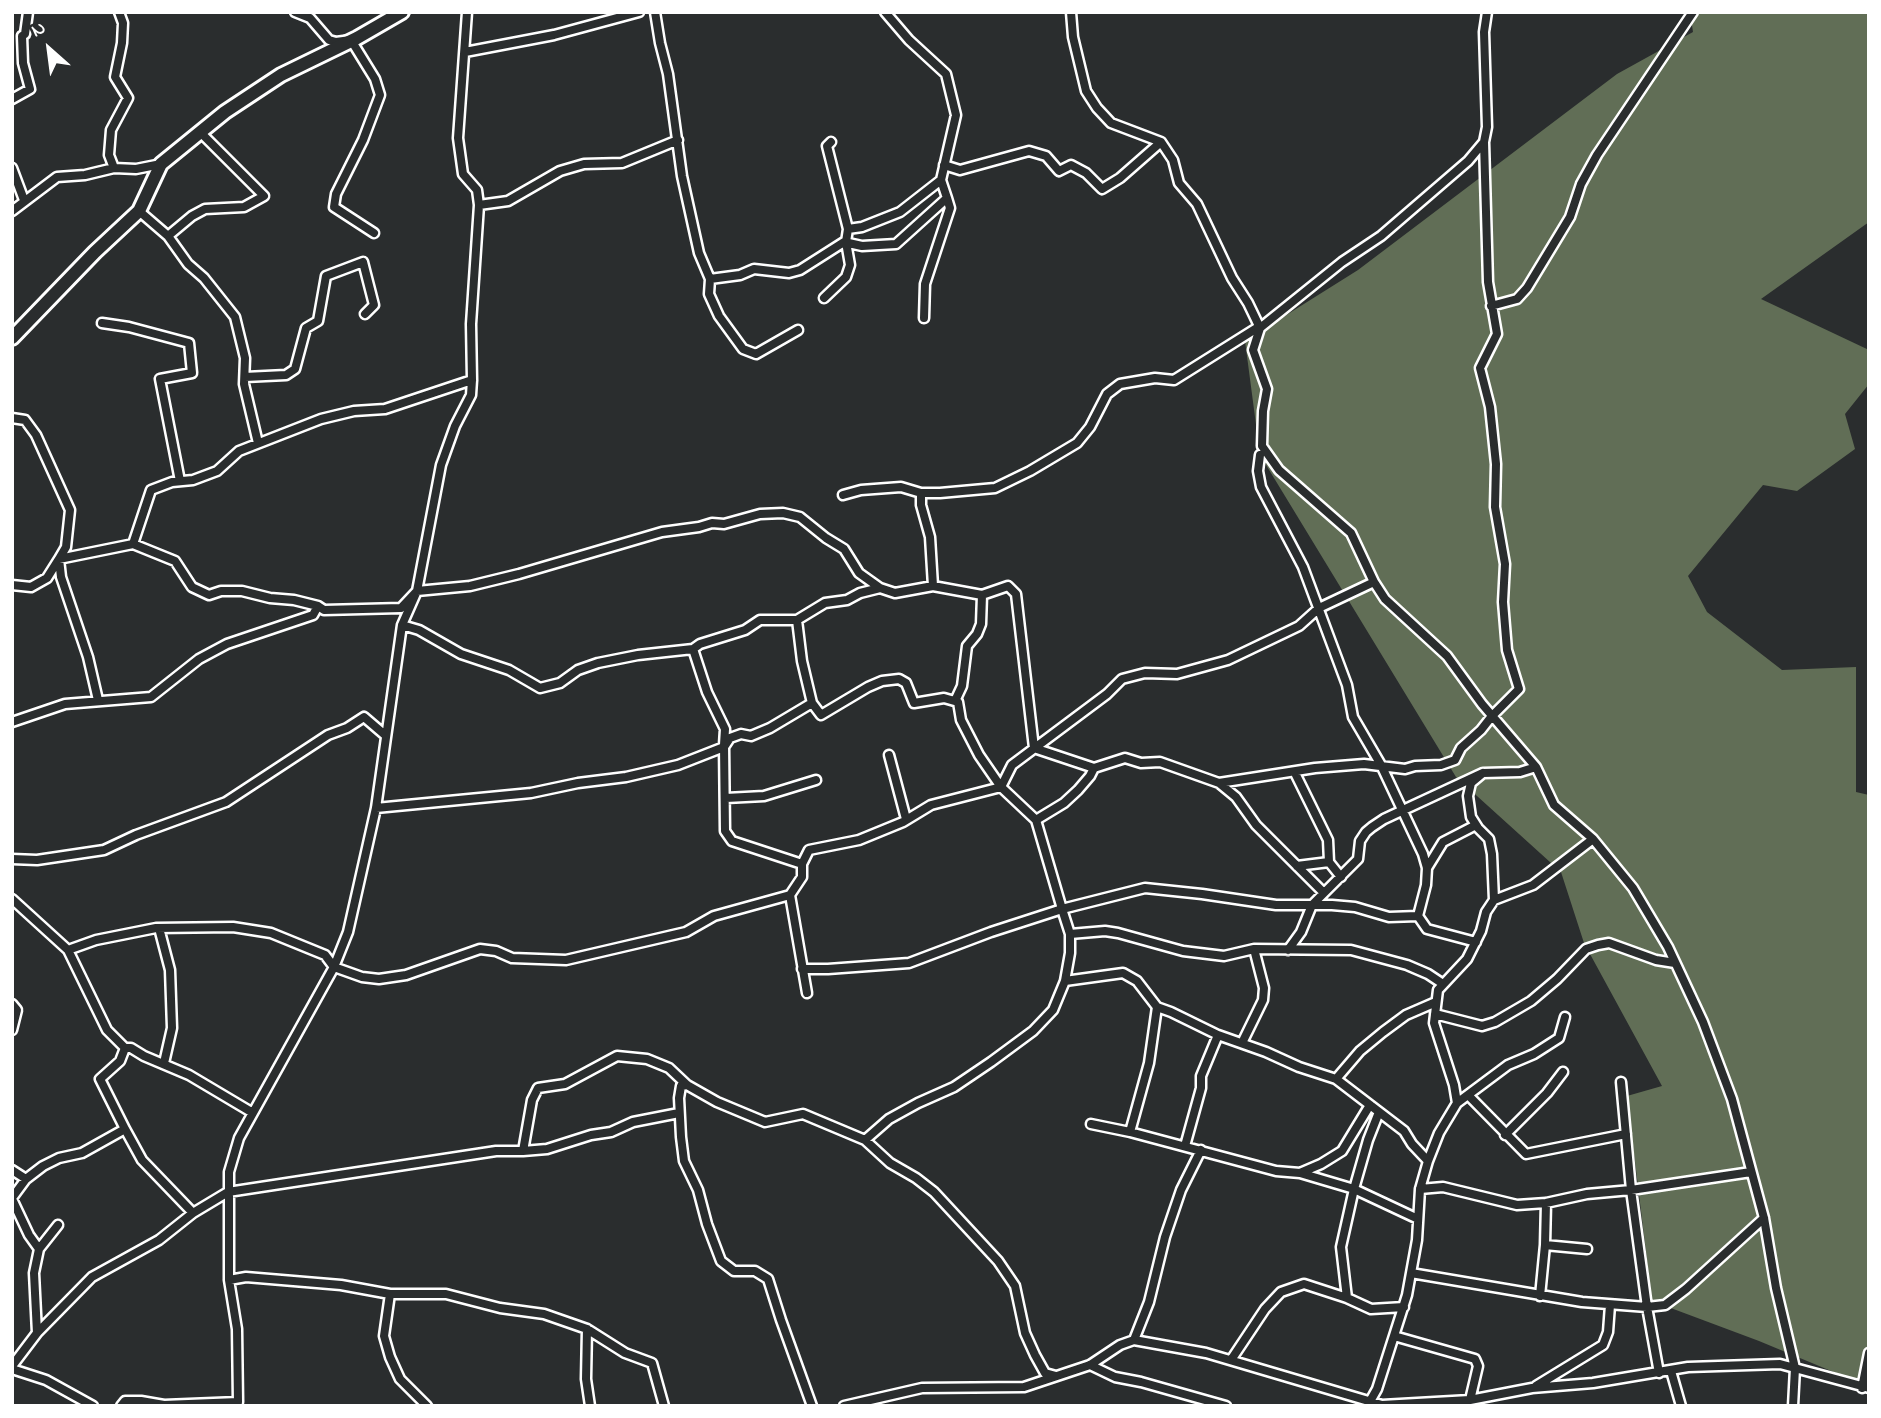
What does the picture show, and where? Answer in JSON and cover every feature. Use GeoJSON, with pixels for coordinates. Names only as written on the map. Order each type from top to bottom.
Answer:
{"type":"FeatureCollection","features":[{"type":"Feature","properties":{"kind":"street"},"geometry":{"type":"LineString","coordinates":[[12,99],[30,89],[23,63],[22,36],[25,34],[28,12]]}},
{"type":"Feature","properties":{"kind":"street"},"geometry":{"type":"LineString","coordinates":[[114,168],[109,155],[111,130],[128,98],[115,77],[124,23],[119,12]]}},
{"type":"Feature","properties":{"kind":"street"},"geometry":{"type":"LineString","coordinates":[[295,12],[310,18],[329,40],[336,43],[351,40]]}},
{"type":"Feature","properties":{"kind":"street"},"geometry":{"type":"LineString","coordinates":[[12,211],[57,177],[161,164],[225,112],[282,75],[402,12]]}},
{"type":"Feature","properties":{"kind":"street"},"geometry":{"type":"LineString","coordinates":[[121,1406],[125,1401],[164,1405],[238,1404],[237,1329],[229,1280],[229,1172],[239,1138],[334,967],[348,932],[376,808],[402,625],[417,592],[441,465],[471,395],[471,324],[479,205],[477,190],[463,174],[457,138],[467,12]]}},
{"type":"Feature","properties":{"kind":"street"},"geometry":{"type":"LineString","coordinates":[[465,52],[554,35],[639,12]]}},
{"type":"Feature","properties":{"kind":"street"},"geometry":{"type":"LineString","coordinates":[[655,12],[668,74],[682,176],[699,253],[710,279],[709,294],[719,316],[743,349],[756,354],[797,330]]}},
{"type":"Feature","properties":{"kind":"street"},"geometry":{"type":"LineString","coordinates":[[885,12],[909,40],[946,74],[956,115],[941,180],[950,208],[925,284],[924,318]]}},
{"type":"Feature","properties":{"kind":"street"},"geometry":{"type":"LineString","coordinates":[[1071,12],[1073,37],[1087,91],[1097,108],[1111,123],[1161,142],[1174,160],[1179,183],[1196,204],[1260,328],[1253,350],[1267,389],[1262,446],[1279,470],[1351,533],[1385,599],[1447,656],[1536,768],[1554,806],[1593,839],[1633,888],[1675,963],[1703,1022],[1732,1098],[1764,1218],[1776,1288],[1795,1368],[1793,1406]]}},
{"type":"Feature","properties":{"kind":"street"},"geometry":{"type":"LineString","coordinates":[[1219,783],[1315,768],[1381,765],[1405,769],[1441,765],[1455,760],[1461,748],[1519,689],[1507,650],[1503,602],[1505,564],[1495,507],[1496,464],[1490,407],[1480,368],[1497,334],[1491,306],[1486,247],[1484,142],[1487,127],[1484,32],[1487,12]]}},
{"type":"Feature","properties":{"kind":"street"},"geometry":{"type":"LineString","coordinates":[[1491,306],[1517,299],[1527,288],[1570,217],[1581,184],[1597,155],[1693,12]]}},
{"type":"Feature","properties":{"kind":"street"},"geometry":{"type":"LineString","coordinates":[[351,40],[375,79],[380,95],[363,140],[336,194],[334,207],[373,233]]}},
{"type":"Feature","properties":{"kind":"street"},"geometry":{"type":"LineString","coordinates":[[168,236],[205,209],[244,207],[264,195],[201,133]]}},
{"type":"Feature","properties":{"kind":"street"},"geometry":{"type":"LineString","coordinates":[[479,205],[508,201],[560,172],[584,164],[622,163],[678,140]]}},
{"type":"Feature","properties":{"kind":"street"},"geometry":{"type":"LineString","coordinates":[[824,298],[846,277],[850,265],[846,242],[848,229],[827,146],[831,142]]}},
{"type":"Feature","properties":{"kind":"street"},"geometry":{"type":"LineString","coordinates":[[944,165],[960,170],[1029,150],[1046,156],[1059,171],[1071,165],[1086,173],[1102,190],[1161,142]]}},
{"type":"Feature","properties":{"kind":"street"},"geometry":{"type":"LineString","coordinates":[[843,495],[861,490],[901,487],[920,493],[995,488],[1030,471],[1077,443],[1090,427],[1107,394],[1120,384],[1154,378],[1174,380],[1260,328],[1342,262],[1381,236],[1468,161],[1484,142]]}},
{"type":"Feature","properties":{"kind":"street"},"geometry":{"type":"LineString","coordinates":[[12,338],[95,252],[139,211],[161,164]]}},
{"type":"Feature","properties":{"kind":"street"},"geometry":{"type":"LineString","coordinates":[[12,168],[24,200]]}},
{"type":"Feature","properties":{"kind":"street"},"geometry":{"type":"LineString","coordinates":[[848,229],[862,227],[900,212],[941,180]]}},
{"type":"Feature","properties":{"kind":"street"},"geometry":{"type":"LineString","coordinates":[[710,279],[740,275],[754,269],[789,272],[800,270],[846,242],[862,246],[896,244],[947,198]]}},
{"type":"Feature","properties":{"kind":"street"},"geometry":{"type":"LineString","coordinates":[[139,211],[168,236],[188,264],[204,278],[235,317],[245,359],[244,384],[258,443]]}},
{"type":"Feature","properties":{"kind":"street"},"geometry":{"type":"LineString","coordinates":[[245,377],[286,375],[295,369],[306,328],[318,321],[326,276],[363,262],[374,305],[365,314]]}},
{"type":"Feature","properties":{"kind":"street"},"geometry":{"type":"LineString","coordinates":[[102,323],[189,343],[192,373],[160,379],[180,481]]}},
{"type":"Feature","properties":{"kind":"street"},"geometry":{"type":"LineString","coordinates":[[133,544],[151,490],[172,482],[193,481],[217,471],[239,451],[321,419],[354,411],[384,409],[472,380]]}},
{"type":"Feature","properties":{"kind":"street"},"geometry":{"type":"LineString","coordinates":[[12,418],[25,420],[36,435],[70,510],[66,547],[47,578],[31,587],[12,585]]}},
{"type":"Feature","properties":{"kind":"street"},"geometry":{"type":"LineString","coordinates":[[1260,455],[1258,471],[1261,487],[1303,567],[1347,685],[1353,717],[1381,765],[1427,867],[1426,885],[1418,916],[1427,929],[1476,942]]}},
{"type":"Feature","properties":{"kind":"street"},"geometry":{"type":"LineString","coordinates":[[920,493],[930,537],[933,586]]}},
{"type":"Feature","properties":{"kind":"street"},"geometry":{"type":"LineString","coordinates":[[59,559],[133,544],[175,561],[192,587],[209,595],[221,590],[242,591],[318,606],[324,610],[401,608],[417,592],[470,586],[672,530],[712,523],[724,524],[760,514],[783,513],[800,517],[844,549],[859,573],[880,588],[895,593],[933,586],[982,595],[1008,586],[1016,594],[1034,748]]}},
{"type":"Feature","properties":{"kind":"street"},"geometry":{"type":"LineString","coordinates":[[59,559],[61,577],[88,657],[98,700]]}},
{"type":"Feature","properties":{"kind":"street"},"geometry":{"type":"LineString","coordinates":[[68,950],[96,940],[159,928],[233,927],[271,933],[325,955],[334,967],[362,977],[379,979],[406,975],[480,949],[496,951],[512,958],[566,960],[686,932],[714,916],[790,895],[802,877],[802,864],[808,850],[859,840],[931,805],[1001,787],[1012,765],[1107,694],[1122,679],[1145,673],[1177,674],[1228,660],[1299,626],[1319,608],[1374,582]]}},
{"type":"Feature","properties":{"kind":"street"},"geometry":{"type":"LineString","coordinates":[[402,625],[419,630],[461,654],[509,670],[540,688],[561,683],[578,670],[598,663],[692,649],[745,630],[760,620],[797,620],[825,603],[847,600],[860,593],[880,588]]}},
{"type":"Feature","properties":{"kind":"street"},"geometry":{"type":"LineString","coordinates":[[955,701],[961,686],[967,646],[981,624],[982,595]]}},
{"type":"Feature","properties":{"kind":"street"},"geometry":{"type":"LineString","coordinates":[[12,722],[65,704],[151,697],[208,654],[227,644],[313,615],[318,606]]}},
{"type":"Feature","properties":{"kind":"street"},"geometry":{"type":"LineString","coordinates":[[797,620],[802,661],[812,703],[821,715],[868,687],[899,679],[906,683],[914,703],[944,698],[958,702],[961,720],[979,755],[1001,787],[1036,820],[1070,934],[1065,981],[1053,1010],[1033,1031],[954,1087],[918,1102],[889,1119],[865,1140]]}},
{"type":"Feature","properties":{"kind":"street"},"geometry":{"type":"LineString","coordinates":[[692,649],[707,692],[726,729],[725,831],[732,841],[802,864]]}},
{"type":"Feature","properties":{"kind":"street"},"geometry":{"type":"LineString","coordinates":[[376,808],[531,793],[678,765],[724,747],[730,738],[741,734],[751,736],[770,728],[812,703]]}},
{"type":"Feature","properties":{"kind":"street"},"geometry":{"type":"LineString","coordinates":[[12,859],[37,860],[104,850],[136,835],[226,802],[328,735],[347,728],[363,717],[385,735]]}},
{"type":"Feature","properties":{"kind":"street"},"geometry":{"type":"LineString","coordinates":[[1034,748],[1094,768]]}},
{"type":"Feature","properties":{"kind":"street"},"geometry":{"type":"LineString","coordinates":[[889,755],[906,819]]}},
{"type":"Feature","properties":{"kind":"street"},"geometry":{"type":"LineString","coordinates":[[1036,820],[1064,803],[1078,790],[1094,768],[1125,758],[1141,763],[1160,762],[1219,783],[1236,797],[1256,825],[1323,892]]}},
{"type":"Feature","properties":{"kind":"street"},"geometry":{"type":"LineString","coordinates":[[1288,950],[1301,932],[1312,905],[1357,859],[1360,841],[1366,832],[1384,818],[1483,773],[1520,772],[1536,768]]}},
{"type":"Feature","properties":{"kind":"street"},"geometry":{"type":"LineString","coordinates":[[1296,773],[1328,840],[1329,862],[1341,877]]}},
{"type":"Feature","properties":{"kind":"street"},"geometry":{"type":"LineString","coordinates":[[1457,1103],[1434,1023],[1438,990],[1468,959],[1486,912],[1494,900],[1493,854],[1489,839],[1471,817],[1468,796],[1471,783],[1483,773]]}},
{"type":"Feature","properties":{"kind":"street"},"geometry":{"type":"LineString","coordinates":[[726,798],[764,796],[816,780]]}},
{"type":"Feature","properties":{"kind":"street"},"geometry":{"type":"LineString","coordinates":[[1427,867],[1443,842],[1476,825]]}},
{"type":"Feature","properties":{"kind":"street"},"geometry":{"type":"LineString","coordinates":[[1494,900],[1533,885],[1593,839]]}},
{"type":"Feature","properties":{"kind":"street"},"geometry":{"type":"LineString","coordinates":[[1297,866],[1329,862]]}},
{"type":"Feature","properties":{"kind":"street"},"geometry":{"type":"LineString","coordinates":[[802,969],[909,963],[1062,909],[1145,888],[1276,905],[1354,908],[1389,917],[1418,916]]}},
{"type":"Feature","properties":{"kind":"street"},"geometry":{"type":"LineString","coordinates":[[790,895],[807,993]]}},
{"type":"Feature","properties":{"kind":"street"},"geometry":{"type":"LineString","coordinates":[[12,899],[68,950],[107,1030],[125,1048],[131,1048],[188,1075],[253,1113]]}},
{"type":"Feature","properties":{"kind":"street"},"geometry":{"type":"LineString","coordinates":[[159,928],[170,970],[172,1028],[164,1063]]}},
{"type":"Feature","properties":{"kind":"street"},"geometry":{"type":"LineString","coordinates":[[1070,934],[1105,931],[1183,951],[1224,956],[1254,949],[1351,950],[1407,965],[1443,984]]}},
{"type":"Feature","properties":{"kind":"street"},"geometry":{"type":"LineString","coordinates":[[1435,1014],[1482,1026],[1495,1022],[1531,1001],[1558,979],[1586,949],[1598,945],[1609,943],[1656,960],[1675,963]]}},
{"type":"Feature","properties":{"kind":"street"},"geometry":{"type":"LineString","coordinates":[[1242,1043],[1263,1000],[1264,988],[1254,949]]}},
{"type":"Feature","properties":{"kind":"street"},"geometry":{"type":"LineString","coordinates":[[1065,981],[1123,973],[1137,981],[1157,1007],[1218,1035],[1336,1079],[1405,1131],[1412,1144],[1429,1161]]}},
{"type":"Feature","properties":{"kind":"street"},"geometry":{"type":"LineString","coordinates":[[1336,1079],[1360,1051],[1383,1032],[1406,1015],[1436,1002]]}},
{"type":"Feature","properties":{"kind":"street"},"geometry":{"type":"LineString","coordinates":[[12,1004],[17,1010],[12,1030]]}},
{"type":"Feature","properties":{"kind":"street"},"geometry":{"type":"LineString","coordinates":[[1130,1132],[1149,1063],[1157,1007]]}},
{"type":"Feature","properties":{"kind":"street"},"geometry":{"type":"LineString","coordinates":[[1369,1404],[1404,1307],[1411,1273],[1420,1189],[1439,1133],[1457,1103],[1508,1065],[1534,1054],[1559,1038],[1565,1017]]}},
{"type":"Feature","properties":{"kind":"street"},"geometry":{"type":"LineString","coordinates":[[1185,1146],[1201,1088],[1201,1076],[1218,1035]]}},
{"type":"Feature","properties":{"kind":"street"},"geometry":{"type":"LineString","coordinates":[[125,1048],[120,1061],[100,1079],[142,1160],[193,1213]]}},
{"type":"Feature","properties":{"kind":"street"},"geometry":{"type":"LineString","coordinates":[[523,1151],[532,1100],[538,1087],[565,1084],[617,1056],[647,1059],[669,1068],[687,1085],[716,1102],[765,1122],[803,1114],[816,1117],[865,1140],[890,1163],[934,1192],[998,1261],[1015,1286],[1025,1334],[1035,1355],[1045,1373],[1056,1376]]}},
{"type":"Feature","properties":{"kind":"street"},"geometry":{"type":"LineString","coordinates":[[1505,1135],[1547,1093],[1563,1072]]}},
{"type":"Feature","properties":{"kind":"street"},"geometry":{"type":"LineString","coordinates":[[1621,1082],[1631,1190],[1659,1373]]}},
{"type":"Feature","properties":{"kind":"street"},"geometry":{"type":"LineString","coordinates":[[687,1085],[681,1086],[679,1113],[684,1161],[698,1190],[721,1261],[734,1271],[755,1271],[768,1279],[812,1406]]}},
{"type":"Feature","properties":{"kind":"street"},"geometry":{"type":"LineString","coordinates":[[1468,1095],[1526,1154],[1626,1134]]}},
{"type":"Feature","properties":{"kind":"street"},"geometry":{"type":"LineString","coordinates":[[1300,1173],[1342,1151],[1370,1105]]}},
{"type":"Feature","properties":{"kind":"street"},"geometry":{"type":"LineString","coordinates":[[1347,1298],[1341,1247],[1354,1189],[1379,1112]]}},
{"type":"Feature","properties":{"kind":"street"},"geometry":{"type":"LineString","coordinates":[[93,1406],[46,1380],[12,1368],[37,1333],[92,1278],[159,1240],[193,1213],[228,1192],[483,1153],[547,1149],[591,1135],[611,1132],[633,1122],[679,1113]]}},
{"type":"Feature","properties":{"kind":"street"},"geometry":{"type":"LineString","coordinates":[[1091,1124],[1276,1171],[1300,1173],[1354,1189],[1418,1219]]}},
{"type":"Feature","properties":{"kind":"street"},"geometry":{"type":"LineString","coordinates":[[39,1249],[29,1235],[12,1199],[26,1179],[59,1158],[82,1153],[125,1129]]}},
{"type":"Feature","properties":{"kind":"street"},"geometry":{"type":"LineString","coordinates":[[1134,1340],[1149,1302],[1165,1237],[1177,1202],[1201,1150]]}},
{"type":"Feature","properties":{"kind":"street"},"geometry":{"type":"LineString","coordinates":[[12,1170],[26,1179]]}},
{"type":"Feature","properties":{"kind":"street"},"geometry":{"type":"LineString","coordinates":[[1420,1189],[1443,1187],[1517,1205],[1751,1172]]}},
{"type":"Feature","properties":{"kind":"street"},"geometry":{"type":"LineString","coordinates":[[1540,1296],[1546,1203]]}},
{"type":"Feature","properties":{"kind":"street"},"geometry":{"type":"LineString","coordinates":[[1411,1273],[1540,1296],[1610,1305],[1665,1305],[1764,1218]]}},
{"type":"Feature","properties":{"kind":"street"},"geometry":{"type":"LineString","coordinates":[[37,1333],[34,1273],[39,1249],[58,1225]]}},
{"type":"Feature","properties":{"kind":"street"},"geometry":{"type":"LineString","coordinates":[[1545,1245],[1587,1250]]}},
{"type":"Feature","properties":{"kind":"street"},"geometry":{"type":"LineString","coordinates":[[229,1280],[246,1277],[341,1285],[390,1294],[446,1294],[500,1308],[544,1314],[587,1329],[625,1353],[652,1363],[664,1406]]}},
{"type":"Feature","properties":{"kind":"street"},"geometry":{"type":"LineString","coordinates":[[1231,1360],[1265,1309],[1281,1292],[1304,1284],[1347,1298],[1371,1310],[1404,1307]]}},
{"type":"Feature","properties":{"kind":"street"},"geometry":{"type":"LineString","coordinates":[[390,1294],[384,1335],[390,1357],[400,1379],[427,1406]]}},
{"type":"Feature","properties":{"kind":"street"},"geometry":{"type":"LineString","coordinates":[[1532,1388],[1603,1345],[1608,1332],[1610,1305]]}},
{"type":"Feature","properties":{"kind":"street"},"geometry":{"type":"LineString","coordinates":[[587,1329],[586,1379],[590,1406]]}},
{"type":"Feature","properties":{"kind":"street"},"geometry":{"type":"LineString","coordinates":[[1394,1336],[1475,1359],[1478,1366],[1470,1401]]}},
{"type":"Feature","properties":{"kind":"street"},"geometry":{"type":"LineString","coordinates":[[844,1406],[922,1388],[1024,1387],[1090,1365],[1120,1345],[1134,1340],[1206,1353],[1369,1404],[1382,1405],[1470,1401],[1532,1388],[1593,1383],[1688,1367],[1780,1364],[1866,1388],[1869,1353]]}},
{"type":"Feature","properties":{"kind":"street"},"geometry":{"type":"LineString","coordinates":[[1090,1365],[1115,1377],[1226,1406]]}},
{"type":"Feature","properties":{"kind":"street"},"geometry":{"type":"LineString","coordinates":[[1671,1371],[1681,1406]]}},
{"type":"Feature","properties":{"kind":"green space"},"geometry":{"type":"Polygon","coordinates":[[[1690,12],[1869,12],[1869,222],[1761,299],[1869,350],[1869,384],[1845,414],[1855,449],[1797,491],[1763,485],[1688,576],[1707,612],[1782,670],[1856,667],[1856,792],[1869,795],[1869,1361],[1860,1383],[1652,1301],[1627,1096],[1662,1086],[1584,943],[1561,872],[1456,777],[1260,455],[1245,341],[1358,270],[1617,74],[1693,32],[1690,12]]]}}]}
